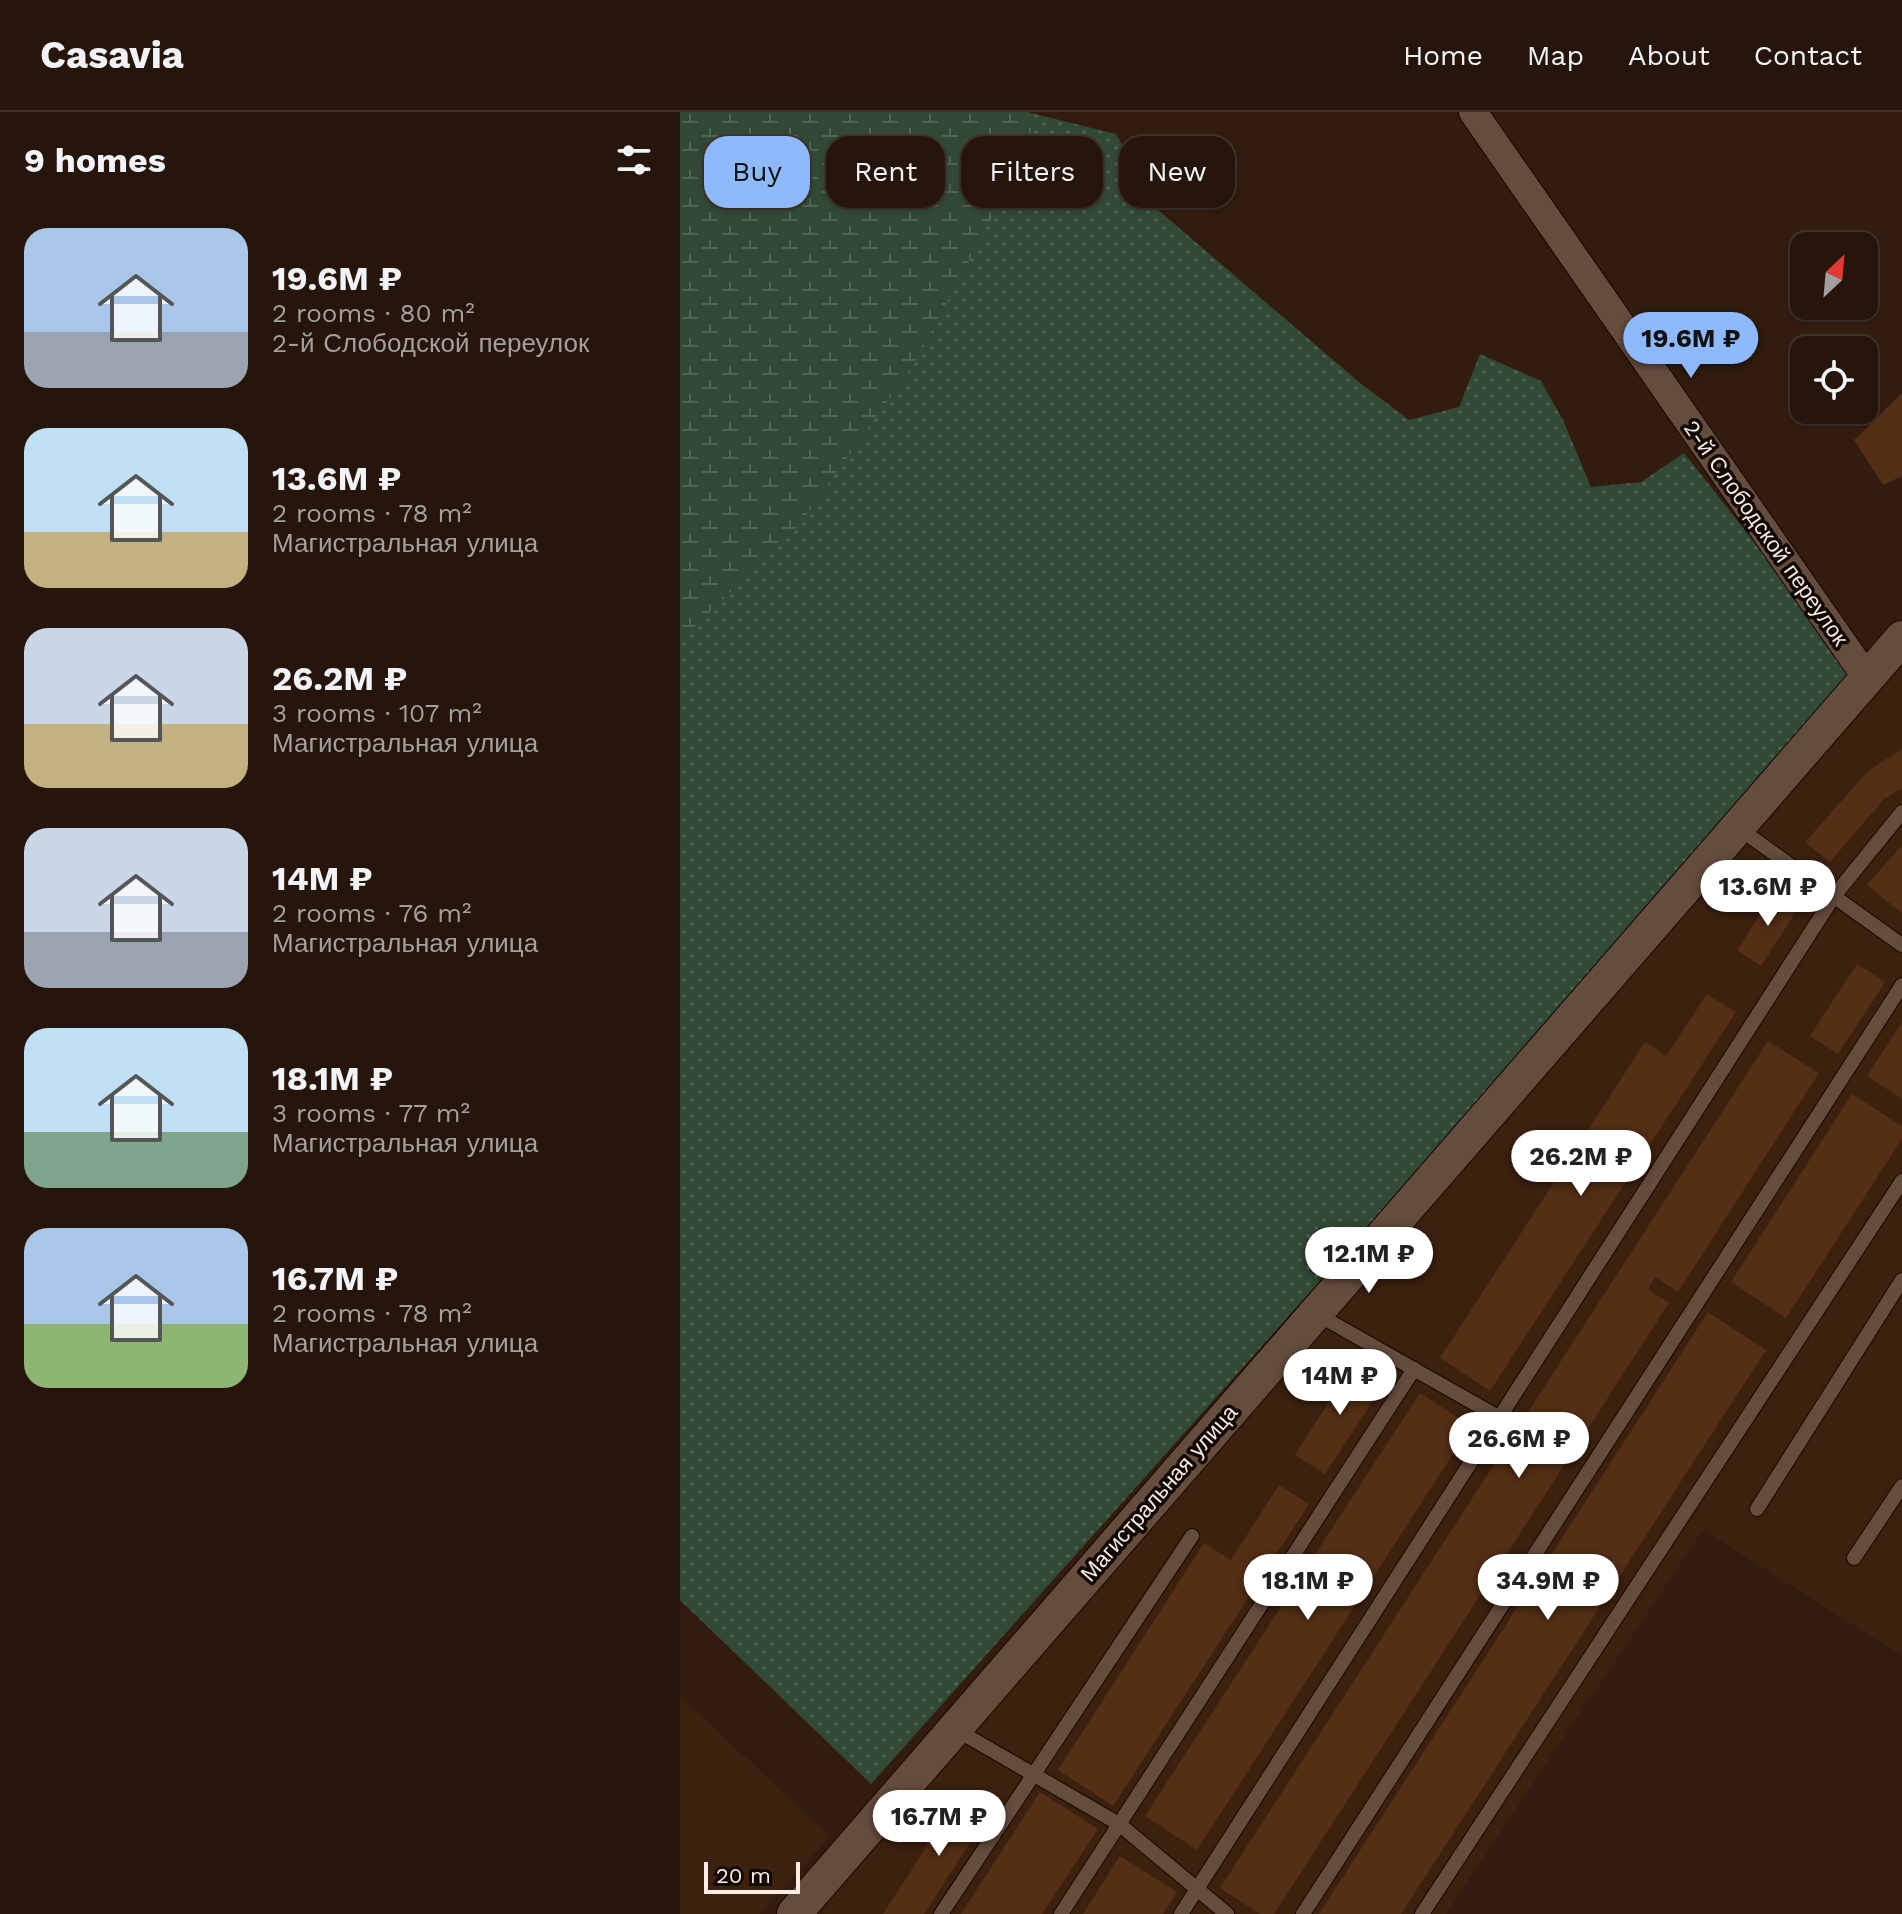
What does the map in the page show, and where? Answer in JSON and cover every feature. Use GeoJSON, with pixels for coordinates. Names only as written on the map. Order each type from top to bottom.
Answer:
{"type":"FeatureCollection","features":[{"type":"Feature","properties":{"kind":"street","name":"2-й Слободской переулок"},"geometry":{"type":"LineString","coordinates":[[1473,112],[1867,678]]}},
{"type":"Feature","properties":{"kind":"street","name":"Магистральная улица"},"geometry":{"type":"LineString","coordinates":[[794,1914],[1902,638]]}},
{"type":"Feature","properties":{"kind":"lane"},"geometry":{"type":"LineString","coordinates":[[1181,1914],[1834,896],[1902,812]]}},
{"type":"Feature","properties":{"kind":"lane"},"geometry":{"type":"LineString","coordinates":[[1737,826],[1902,945]]}},
{"type":"Feature","properties":{"kind":"lane"},"geometry":{"type":"LineString","coordinates":[[1303,1914],[1902,985]]}},
{"type":"Feature","properties":{"kind":"lane"},"geometry":{"type":"LineString","coordinates":[[1422,1914],[1902,1181]]}},
{"type":"Feature","properties":{"kind":"lane"},"geometry":{"type":"LineString","coordinates":[[1757,1509],[1902,1280]]}},
{"type":"Feature","properties":{"kind":"lane"},"geometry":{"type":"LineString","coordinates":[[1315,1313],[1500,1418]]}},
{"type":"Feature","properties":{"kind":"lane"},"geometry":{"type":"LineString","coordinates":[[1061,1914],[1414,1369]]}},
{"type":"Feature","properties":{"kind":"lane"},"geometry":{"type":"LineString","coordinates":[[1854,1558],[1902,1486]]}},
{"type":"Feature","properties":{"kind":"lane"},"geometry":{"type":"LineString","coordinates":[[941,1914],[1192,1536]]}},
{"type":"Feature","properties":{"kind":"lane"},"geometry":{"type":"LineString","coordinates":[[954,1729],[1119,1824],[1227,1914]]}},
{"type":"Feature","properties":{"kind":"shaded area"},"geometry":{"type":"Polygon","coordinates":[[[1902,640],[1902,1656],[1703,1530],[1446,1914],[804,1914],[1902,640]]]}},
{"type":"Feature","properties":{"kind":"shaded area"},"geometry":{"type":"Polygon","coordinates":[[[680,1696],[830,1836],[760,1914],[680,1914],[680,1696]]]}},
{"type":"Feature","properties":{"kind":"green space"},"geometry":{"type":"Polygon","coordinates":[[[680,112],[1030,112],[1030,136],[961,136],[961,208],[997,208],[914,364],[799,525],[693,628],[680,633],[680,112]]]}},
{"type":"Feature","properties":{"kind":"green space"},"geometry":{"type":"Polygon","coordinates":[[[1027,112],[1116,134],[1119,139],[1119,208],[1157,208],[1360,383],[1409,420],[1459,407],[1480,354],[1541,381],[1563,420],[1591,487],[1641,482],[1684,453],[1860,676],[871,1784],[680,1600],[680,611],[961,207],[1103,208],[1103,136],[1010,136],[1027,112]]]}},
{"type":"Feature","properties":{"kind":"building"},"geometry":{"type":"Polygon","coordinates":[[[1902,393],[1902,476],[1883,485],[1854,440],[1870,424],[1878,424],[1878,416],[1902,393]]]}},
{"type":"Feature","properties":{"kind":"building"},"geometry":{"type":"Polygon","coordinates":[[[1902,749],[1902,788],[1884,799],[1830,862],[1805,842],[1868,771],[1902,749]]]}},
{"type":"Feature","properties":{"kind":"building"},"geometry":{"type":"Polygon","coordinates":[[[1902,845],[1902,913],[1867,885],[1902,845]]]}},
{"type":"Feature","properties":{"kind":"building"},"geometry":{"type":"Polygon","coordinates":[[[1775,891],[1799,907],[1761,966],[1737,950],[1775,891]]]}},
{"type":"Feature","properties":{"kind":"building"},"geometry":{"type":"Polygon","coordinates":[[[1857,964],[1885,982],[1838,1054],[1810,1036],[1857,964]]]}},
{"type":"Feature","properties":{"kind":"building"},"geometry":{"type":"Polygon","coordinates":[[[1707,994],[1736,1012],[1490,1391],[1440,1358],[1645,1042],[1666,1056],[1707,994]]]}},
{"type":"Feature","properties":{"kind":"building"},"geometry":{"type":"Polygon","coordinates":[[[1902,1022],[1902,1099],[1867,1076],[1902,1022]]]}},
{"type":"Feature","properties":{"kind":"building"},"geometry":{"type":"Polygon","coordinates":[[[1768,1041],[1819,1073],[1678,1292],[1655,1277],[1648,1289],[1669,1303],[1274,1914],[1260,1914],[1220,1888],[1768,1041]]]}},
{"type":"Feature","properties":{"kind":"building"},"geometry":{"type":"Polygon","coordinates":[[[1852,1094],[1902,1126],[1902,1139],[1786,1318],[1731,1282],[1852,1094]]]}},
{"type":"Feature","properties":{"kind":"building"},"geometry":{"type":"Polygon","coordinates":[[[1708,1312],[1766,1350],[1401,1914],[1319,1914],[1708,1312]]]}},
{"type":"Feature","properties":{"kind":"building"},"geometry":{"type":"Polygon","coordinates":[[[1355,1361],[1386,1381],[1325,1474],[1295,1455],[1355,1361]]]}},
{"type":"Feature","properties":{"kind":"building"},"geometry":{"type":"Polygon","coordinates":[[[1420,1393],[1471,1426],[1197,1850],[1145,1816],[1420,1393]]]}},
{"type":"Feature","properties":{"kind":"building"},"geometry":{"type":"Polygon","coordinates":[[[1279,1485],[1309,1504],[1113,1806],[1058,1770],[1204,1543],[1231,1560],[1279,1485]]]}},
{"type":"Feature","properties":{"kind":"building"},"geometry":{"type":"Polygon","coordinates":[[[1040,1792],[1098,1829],[1042,1914],[961,1914],[1040,1792]]]}},
{"type":"Feature","properties":{"kind":"building"},"geometry":{"type":"Polygon","coordinates":[[[961,1793],[990,1812],[924,1914],[883,1914],[961,1793]]]}},
{"type":"Feature","properties":{"kind":"building"},"geometry":{"type":"Polygon","coordinates":[[[1120,1856],[1177,1892],[1163,1914],[1083,1914],[1120,1856]]]}}]}
